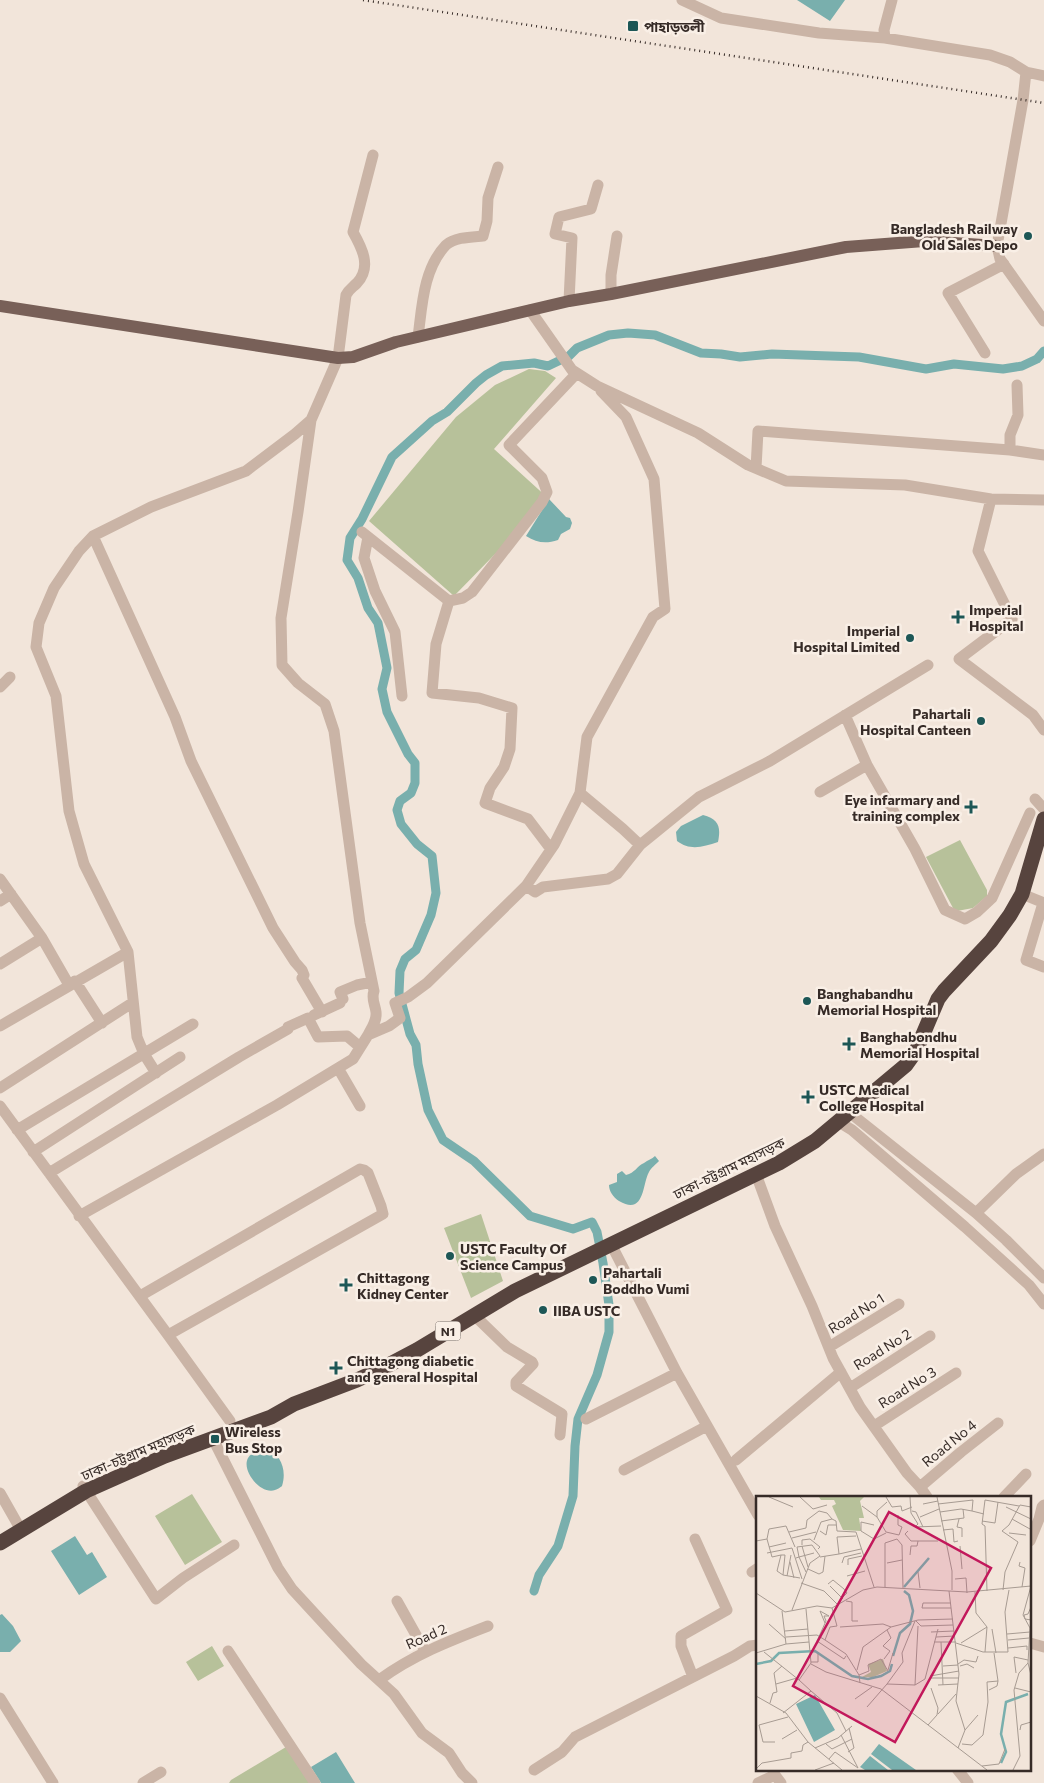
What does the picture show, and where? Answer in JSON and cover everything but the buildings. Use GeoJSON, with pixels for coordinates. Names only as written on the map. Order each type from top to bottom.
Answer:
{"type":"FeatureCollection","features":[{"type":"Feature","properties":{"kind":"highway","name":"ঢাকা-চট্টগ্রাম মহাসড়ক"},"geometry":{"type":"LineString","coordinates":[[0,1543],[19,1525],[50,1501],[271,1417],[294,1404],[383,1368],[515,1291],[756,1174],[815,1141],[912,1058],[938,1000],[944,991],[1001,929],[1022,894],[1040,824]]}},
{"type":"Feature","properties":{"kind":"highway","name":"ঢাকা-চট্টগ্রাম মহাসড়ক"},"geometry":{"type":"LineString","coordinates":[[84,1488],[108,1472],[230,1421],[271,1406],[294,1404]]}},
{"type":"Feature","properties":{"kind":"highway","name":"ঢাকা-চট্টগ্রাম মহাসড়ক"},"geometry":{"type":"LineString","coordinates":[[0,1532],[19,1525]]}},
{"type":"Feature","properties":{"kind":"main road"},"geometry":{"type":"LineString","coordinates":[[0,306],[338,358],[353,357],[396,342],[569,300],[611,294],[846,248],[924,241],[996,246]]}},
{"type":"Feature","properties":{"kind":"street"},"geometry":{"type":"LineString","coordinates":[[682,0],[722,18],[819,33],[886,38],[990,55],[1010,62],[1026,72],[1044,76]]}},
{"type":"Feature","properties":{"kind":"street"},"geometry":{"type":"LineString","coordinates":[[886,38],[884,30],[892,0]]}},
{"type":"Feature","properties":{"kind":"street"},"geometry":{"type":"LineString","coordinates":[[1026,72],[1023,100],[996,246],[1000,259],[1044,321]]}},
{"type":"Feature","properties":{"kind":"street"},"geometry":{"type":"LineString","coordinates":[[80,1216],[278,1105],[353,1059],[375,1024],[376,1012],[372,996],[374,991],[356,895],[334,732],[325,704],[298,682],[282,665],[281,618],[311,420],[338,358],[346,295],[348,290],[363,275],[366,263],[358,240],[353,232],[373,155]]}},
{"type":"Feature","properties":{"kind":"street"},"geometry":{"type":"LineString","coordinates":[[418,337],[425,287],[434,264],[447,244],[461,238],[483,236],[487,221],[488,198],[498,167]]}},
{"type":"Feature","properties":{"kind":"street"},"geometry":{"type":"LineString","coordinates":[[569,300],[572,238],[555,234],[559,217],[591,209],[598,185]]}},
{"type":"Feature","properties":{"kind":"street"},"geometry":{"type":"LineString","coordinates":[[611,294],[610,275],[617,236]]}},
{"type":"Feature","properties":{"kind":"street"},"geometry":{"type":"LineString","coordinates":[[984,353],[948,293],[1004,264]]}},
{"type":"Feature","properties":{"kind":"street"},"geometry":{"type":"LineString","coordinates":[[530,310],[574,371],[597,386],[698,433],[756,468],[786,481],[905,485],[991,499],[1044,500]]}},
{"type":"Feature","properties":{"kind":"street"},"geometry":{"type":"LineString","coordinates":[[449,601],[463,598],[472,592],[542,502],[547,492],[542,478],[509,445],[574,371]]}},
{"type":"Feature","properties":{"kind":"street"},"geometry":{"type":"LineString","coordinates":[[1010,450],[1010,435],[1018,415],[1017,385]]}},
{"type":"Feature","properties":{"kind":"street"},"geometry":{"type":"LineString","coordinates":[[368,1035],[389,1026],[400,1018],[395,1003],[408,997],[427,983],[526,886],[540,867],[550,848],[554,845],[580,793],[587,737],[653,617],[665,608],[654,479],[626,417],[597,386]]}},
{"type":"Feature","properties":{"kind":"street"},"geometry":{"type":"LineString","coordinates":[[156,1073],[144,1054],[137,1037],[128,952],[84,864],[69,811],[56,696],[36,647],[39,623],[54,588],[79,551],[93,536],[151,507],[246,471],[311,420]]}},
{"type":"Feature","properties":{"kind":"street"},"geometry":{"type":"LineString","coordinates":[[756,468],[758,431],[1010,450],[1044,455]]}},
{"type":"Feature","properties":{"kind":"street"},"geometry":{"type":"LineString","coordinates":[[991,499],[978,551],[1012,619],[959,659],[1034,715],[1044,730]]}},
{"type":"Feature","properties":{"kind":"street"},"geometry":{"type":"LineString","coordinates":[[402,696],[395,632],[375,591],[364,558],[365,534],[449,601]]}},
{"type":"Feature","properties":{"kind":"street"},"geometry":{"type":"LineString","coordinates":[[93,536],[175,717],[190,761],[273,928],[302,970],[304,975],[302,978],[322,1012]]}},
{"type":"Feature","properties":{"kind":"street"},"geometry":{"type":"LineString","coordinates":[[449,601],[436,644],[432,693],[479,698],[512,708],[510,749],[504,767],[490,788],[485,803],[528,819],[550,848]]}},
{"type":"Feature","properties":{"kind":"street"},"geometry":{"type":"LineString","coordinates":[[526,886],[535,892],[543,887],[608,879],[617,874],[640,845],[699,797],[770,761],[928,665]]}},
{"type":"Feature","properties":{"kind":"street"},"geometry":{"type":"LineString","coordinates":[[0,687],[10,677]]}},
{"type":"Feature","properties":{"kind":"street"},"geometry":{"type":"LineString","coordinates":[[845,715],[867,765],[915,848],[945,910],[965,919],[977,912],[992,898],[1040,824]]}},
{"type":"Feature","properties":{"kind":"street"},"geometry":{"type":"LineString","coordinates":[[820,792],[867,765]]}},
{"type":"Feature","properties":{"kind":"street"},"geometry":{"type":"LineString","coordinates":[[580,793],[640,845]]}},
{"type":"Feature","properties":{"kind":"street"},"geometry":{"type":"LineString","coordinates":[[1035,798],[1044,808]]}},
{"type":"Feature","properties":{"kind":"street"},"geometry":{"type":"LineString","coordinates":[[0,879],[102,1023]]}},
{"type":"Feature","properties":{"kind":"street"},"geometry":{"type":"LineString","coordinates":[[0,901],[11,894]]}},
{"type":"Feature","properties":{"kind":"street"},"geometry":{"type":"LineString","coordinates":[[1022,894],[1043,903],[1026,960],[1044,967]]}},
{"type":"Feature","properties":{"kind":"street"},"geometry":{"type":"LineString","coordinates":[[0,964],[42,938]]}},
{"type":"Feature","properties":{"kind":"street"},"geometry":{"type":"LineString","coordinates":[[0,1026],[128,952]]}},
{"type":"Feature","properties":{"kind":"street"},"geometry":{"type":"LineString","coordinates":[[49,1173],[288,1029],[288,1027],[322,1012],[341,1001],[340,992],[357,985],[372,982]]}},
{"type":"Feature","properties":{"kind":"street"},"geometry":{"type":"LineString","coordinates":[[0,1088],[132,1004]]}},
{"type":"Feature","properties":{"kind":"street"},"geometry":{"type":"LineString","coordinates":[[308,1018],[318,1038],[347,1036],[360,1047]]}},
{"type":"Feature","properties":{"kind":"street"},"geometry":{"type":"LineString","coordinates":[[18,1130],[193,1024]]}},
{"type":"Feature","properties":{"kind":"street"},"geometry":{"type":"LineString","coordinates":[[33,1152],[180,1057]]}},
{"type":"Feature","properties":{"kind":"street"},"geometry":{"type":"LineString","coordinates":[[338,1068],[360,1106]]}},
{"type":"Feature","properties":{"kind":"street"},"geometry":{"type":"LineString","coordinates":[[0,1106],[230,1421]]}},
{"type":"Feature","properties":{"kind":"street"},"geometry":{"type":"LineString","coordinates":[[844,1117],[976,1213],[1044,1278]]}},
{"type":"Feature","properties":{"kind":"street"},"geometry":{"type":"LineString","coordinates":[[844,1117],[852,1130],[965,1226],[1028,1285],[1044,1304]]}},
{"type":"Feature","properties":{"kind":"street"},"geometry":{"type":"LineString","coordinates":[[976,1213],[1016,1174],[1044,1154]]}},
{"type":"Feature","properties":{"kind":"street"},"geometry":{"type":"LineString","coordinates":[[140,1296],[360,1169],[368,1174],[382,1206],[383,1214],[168,1335]]}},
{"type":"Feature","properties":{"kind":"street"},"geometry":{"type":"LineString","coordinates":[[756,1174],[775,1226],[841,1372],[860,1407],[906,1473],[926,1496]]}},
{"type":"Feature","properties":{"kind":"street"},"geometry":{"type":"LineString","coordinates":[[605,1247],[756,1511]]}},
{"type":"Feature","properties":{"kind":"street","name":"Road No 1"},"geometry":{"type":"LineString","coordinates":[[829,1347],[899,1304]]}},
{"type":"Feature","properties":{"kind":"street"},"geometry":{"type":"LineString","coordinates":[[474,1315],[507,1347],[532,1362],[533,1364],[516,1382],[516,1386],[562,1414],[560,1436]]}},
{"type":"Feature","properties":{"kind":"street","name":"Road No 2"},"geometry":{"type":"LineString","coordinates":[[850,1388],[930,1336]]}},
{"type":"Feature","properties":{"kind":"street"},"geometry":{"type":"LineString","coordinates":[[736,1460],[841,1372]]}},
{"type":"Feature","properties":{"kind":"street"},"geometry":{"type":"LineString","coordinates":[[586,1419],[678,1373]]}},
{"type":"Feature","properties":{"kind":"street","name":"Road No 3"},"geometry":{"type":"LineString","coordinates":[[874,1426],[956,1373]]}},
{"type":"Feature","properties":{"kind":"street","name":"Road No 4"},"geometry":{"type":"LineString","coordinates":[[920,1487],[998,1423]]}},
{"type":"Feature","properties":{"kind":"street"},"geometry":{"type":"LineString","coordinates":[[624,1470],[707,1426]]}},
{"type":"Feature","properties":{"kind":"street"},"geometry":{"type":"LineString","coordinates":[[213,1439],[278,1568],[299,1596],[360,1664],[394,1694],[422,1733],[449,1753],[462,1773],[472,1783]]}},
{"type":"Feature","properties":{"kind":"street"},"geometry":{"type":"LineString","coordinates":[[1005,1496],[1026,1474]]}},
{"type":"Feature","properties":{"kind":"street"},"geometry":{"type":"LineString","coordinates":[[84,1488],[156,1599],[183,1578],[234,1545]]}},
{"type":"Feature","properties":{"kind":"street"},"geometry":{"type":"LineString","coordinates":[[0,1493],[19,1525]]}},
{"type":"Feature","properties":{"kind":"street"},"geometry":{"type":"LineString","coordinates":[[1032,1536],[1044,1505]]}},
{"type":"Feature","properties":{"kind":"street"},"geometry":{"type":"LineString","coordinates":[[693,1677],[680,1646],[681,1636],[727,1610],[695,1539]]}},
{"type":"Feature","properties":{"kind":"street"},"geometry":{"type":"LineString","coordinates":[[397,1601],[425,1651]]}},
{"type":"Feature","properties":{"kind":"street","name":"Road 2"},"geometry":{"type":"LineString","coordinates":[[379,1680],[399,1665],[425,1651],[488,1626]]}},
{"type":"Feature","properties":{"kind":"street"},"geometry":{"type":"LineString","coordinates":[[1032,1643],[1044,1647]]}},
{"type":"Feature","properties":{"kind":"street"},"geometry":{"type":"LineString","coordinates":[[534,1770],[562,1752],[575,1737],[750,1646],[756,1645]]}},
{"type":"Feature","properties":{"kind":"street"},"geometry":{"type":"LineString","coordinates":[[228,1651],[315,1783]]}},
{"type":"Feature","properties":{"kind":"street"},"geometry":{"type":"LineString","coordinates":[[0,1698],[52,1783]]}},
{"type":"Feature","properties":{"kind":"street"},"geometry":{"type":"LineString","coordinates":[[958,1770],[968,1783]]}},
{"type":"Feature","properties":{"kind":"street"},"geometry":{"type":"LineString","coordinates":[[143,1783],[161,1772]]}},
{"type":"Feature","properties":{"kind":"street"},"geometry":{"type":"LineString","coordinates":[[758,1783],[775,1775],[781,1783]]}},
{"type":"Feature","properties":{"kind":"green space"},"geometry":{"type":"Polygon","coordinates":[[[529,369],[545,371],[556,378],[494,449],[549,499],[454,596],[369,521],[456,417],[495,385],[529,369]]]}},
{"type":"Feature","properties":{"kind":"green space"},"geometry":{"type":"Polygon","coordinates":[[[960,840],[987,890],[987,896],[973,908],[957,911],[953,908],[926,857],[960,840]]]}},
{"type":"Feature","properties":{"kind":"green space"},"geometry":{"type":"Polygon","coordinates":[[[481,1214],[503,1281],[471,1298],[444,1228],[481,1214]]]}},
{"type":"Feature","properties":{"kind":"green space"},"geometry":{"type":"Polygon","coordinates":[[[192,1494],[222,1542],[185,1565],[155,1516],[192,1494]]]}},
{"type":"Feature","properties":{"kind":"green space"},"geometry":{"type":"Polygon","coordinates":[[[212,1646],[224,1666],[198,1681],[186,1662],[212,1646]]]}},
{"type":"Feature","properties":{"kind":"green space"},"geometry":{"type":"Polygon","coordinates":[[[286,1747],[310,1783],[229,1783],[231,1780],[286,1747]]]}},
{"type":"Feature","properties":{"kind":"water"},"geometry":{"type":"Polygon","coordinates":[[[797,0],[845,0],[830,21],[797,0]]]}},
{"type":"Feature","properties":{"kind":"water"},"geometry":{"type":"Polygon","coordinates":[[[549,499],[566,517],[570,518],[572,523],[570,529],[561,534],[558,540],[546,542],[534,540],[526,536],[549,499]]]}},
{"type":"Feature","properties":{"kind":"water"},"geometry":{"type":"Polygon","coordinates":[[[703,815],[713,819],[718,824],[718,842],[702,847],[692,847],[677,841],[676,832],[681,826],[703,815]]]}},
{"type":"Feature","properties":{"kind":"water"},"geometry":{"type":"Polygon","coordinates":[[[655,1156],[659,1161],[649,1172],[638,1202],[627,1205],[615,1198],[609,1185],[617,1182],[617,1174],[622,1171],[626,1175],[629,1174],[655,1156]]]}},
{"type":"Feature","properties":{"kind":"water"},"geometry":{"type":"Polygon","coordinates":[[[266,1448],[279,1458],[284,1474],[282,1486],[270,1491],[258,1486],[247,1469],[248,1458],[266,1448]]]}},
{"type":"Feature","properties":{"kind":"water"},"geometry":{"type":"Polygon","coordinates":[[[75,1536],[87,1555],[92,1552],[107,1577],[79,1595],[51,1551],[75,1536]]]}},
{"type":"Feature","properties":{"kind":"water"},"geometry":{"type":"Polygon","coordinates":[[[2,1614],[13,1626],[21,1641],[10,1652],[0,1652],[0,1615],[2,1614]]]}},
{"type":"Feature","properties":{"kind":"water"},"geometry":{"type":"Polygon","coordinates":[[[336,1752],[355,1783],[321,1783],[311,1767],[336,1752]]]}},
{"type":"Feature","properties":{"kind":"waterway"},"geometry":{"type":"LineString","coordinates":[[534,1591],[539,1575],[558,1546],[573,1496],[578,1419],[597,1375],[609,1332],[609,1305],[603,1263],[597,1232],[592,1222],[573,1229],[530,1216],[474,1161],[443,1140],[428,1110],[416,1045],[410,1034],[399,993],[400,971],[405,959],[416,950],[431,915],[436,893],[432,856],[417,844],[401,824],[397,810],[400,801],[411,793],[415,783],[415,763],[408,754],[387,712],[382,689],[387,668],[378,623],[368,608],[358,578],[347,560],[350,538],[362,519],[392,457],[432,421],[447,412],[486,375],[502,366],[534,363],[548,366],[569,356],[577,348],[609,335],[628,333],[655,335],[701,353],[740,357],[772,354],[859,357],[926,369],[954,364],[1003,369],[1022,366],[1037,359],[1044,351]]}},
{"type":"Feature","properties":{"kind":"railway"},"geometry":{"type":"LineString","coordinates":[[363,0],[1044,103]]}},
{"type":"Feature","properties":{"kind":"place","name":"পাহাড়তলী"},"geometry":{"type":"Point","coordinates":[633,26]}},
{"type":"Feature","properties":{"kind":"place","name":"Bangladesh Railway Old Sales Depo"},"geometry":{"type":"Point","coordinates":[1028,236]}},
{"type":"Feature","properties":{"kind":"place","name":"Imperial Hospital"},"geometry":{"type":"Point","coordinates":[958,617]}},
{"type":"Feature","properties":{"kind":"place","name":"Imperial Hospital Limited"},"geometry":{"type":"Point","coordinates":[910,638]}},
{"type":"Feature","properties":{"kind":"place","name":"Pahartali Hospital Canteen"},"geometry":{"type":"Point","coordinates":[981,721]}},
{"type":"Feature","properties":{"kind":"place","name":"Eye infarmary and training complex"},"geometry":{"type":"Point","coordinates":[971,807]}},
{"type":"Feature","properties":{"kind":"place","name":"Banghabandhu Memorial Hospital"},"geometry":{"type":"Point","coordinates":[807,1001]}},
{"type":"Feature","properties":{"kind":"place","name":"Banghabondhu Memorial Hospital"},"geometry":{"type":"Point","coordinates":[849,1044]}},
{"type":"Feature","properties":{"kind":"place","name":"USTC Medical College Hospital"},"geometry":{"type":"Point","coordinates":[808,1097]}},
{"type":"Feature","properties":{"kind":"place","name":"USTC Faculty Of Science Campus"},"geometry":{"type":"Point","coordinates":[450,1256]}},
{"type":"Feature","properties":{"kind":"place","name":"Pahartali Boddho Vumi"},"geometry":{"type":"Point","coordinates":[593,1280]}},
{"type":"Feature","properties":{"kind":"place","name":"Chittagong Kidney Center"},"geometry":{"type":"Point","coordinates":[346,1285]}},
{"type":"Feature","properties":{"kind":"place","name":"IIBA USTC"},"geometry":{"type":"Point","coordinates":[543,1310]}},
{"type":"Feature","properties":{"kind":"place","name":"Chittagong diabetic and general Hospital"},"geometry":{"type":"Point","coordinates":[336,1368]}},
{"type":"Feature","properties":{"kind":"place","name":"Wireless Bus Stop"},"geometry":{"type":"Point","coordinates":[215,1439]}}]}
